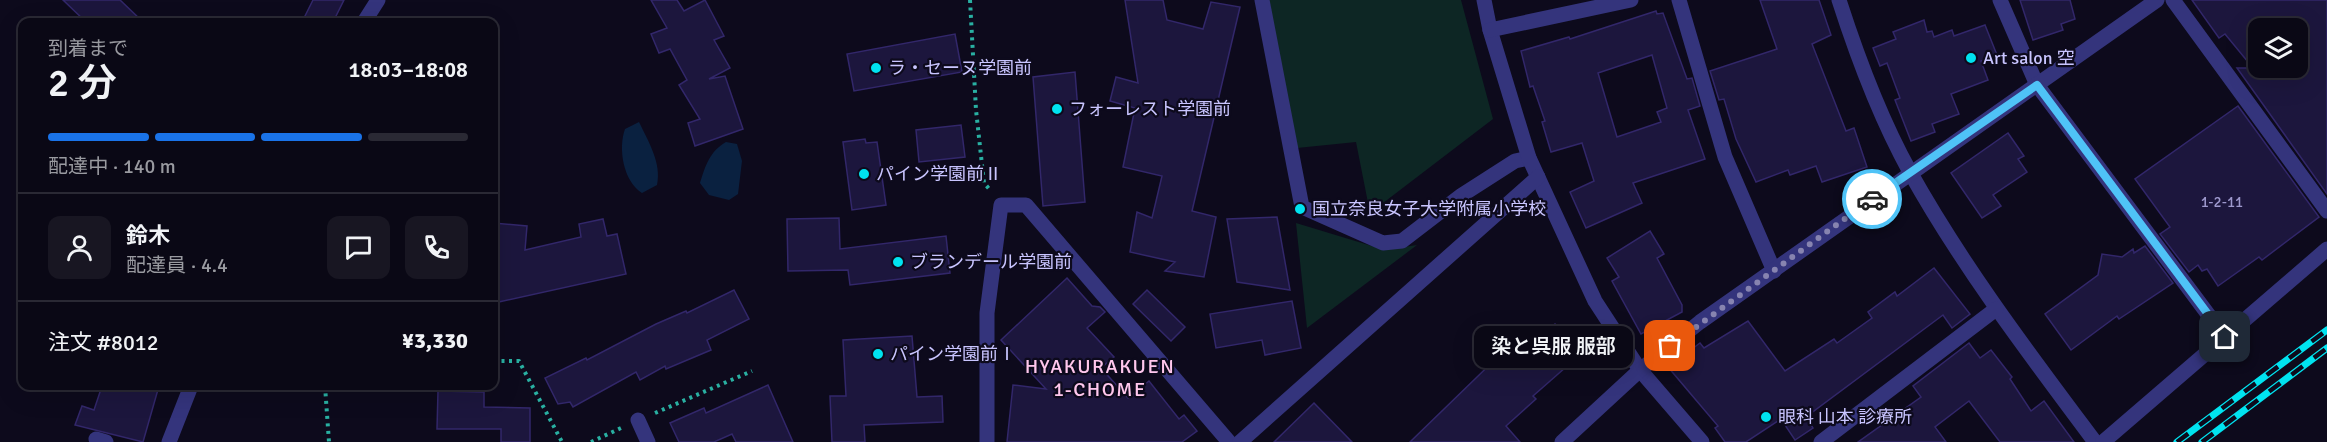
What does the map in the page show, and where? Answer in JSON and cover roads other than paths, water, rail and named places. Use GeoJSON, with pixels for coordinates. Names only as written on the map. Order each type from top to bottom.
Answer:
{"type":"FeatureCollection","features":[{"type":"Feature","properties":{"kind":"street"},"geometry":{"type":"LineString","coordinates":[[1262,0],[1302,207],[1383,243],[1402,241],[1462,195],[1515,161],[1529,158]]}},
{"type":"Feature","properties":{"kind":"street"},"geometry":{"type":"LineString","coordinates":[[1485,0],[1490,30],[1529,158],[1596,301],[1640,370],[1702,442]]}},
{"type":"Feature","properties":{"kind":"street"},"geometry":{"type":"LineString","coordinates":[[1490,30],[1631,0]]}},
{"type":"Feature","properties":{"kind":"street"},"geometry":{"type":"LineString","coordinates":[[1679,0],[1725,157],[1774,271]]}},
{"type":"Feature","properties":{"kind":"street"},"geometry":{"type":"LineString","coordinates":[[1839,0],[1873,95],[1910,172],[1996,309],[2095,442]]}},
{"type":"Feature","properties":{"kind":"street"},"geometry":{"type":"LineString","coordinates":[[2001,0],[2037,85],[2225,337]]}},
{"type":"Feature","properties":{"kind":"street"},"geometry":{"type":"LineString","coordinates":[[1562,442],[1640,370],[1700,322],[2157,0]]}},
{"type":"Feature","properties":{"kind":"street"},"geometry":{"type":"LineString","coordinates":[[2173,0],[2327,211]]}},
{"type":"Feature","properties":{"kind":"street"},"geometry":{"type":"LineString","coordinates":[[365,18],[371,2]]}},
{"type":"Feature","properties":{"kind":"street"},"geometry":{"type":"LineString","coordinates":[[1240,442],[1538,177]]}},
{"type":"Feature","properties":{"kind":"street"},"geometry":{"type":"LineString","coordinates":[[987,442],[987,313],[1001,205],[1026,205],[1229,442]]}},
{"type":"Feature","properties":{"kind":"street"},"geometry":{"type":"LineString","coordinates":[[2103,442],[2327,249]]}},
{"type":"Feature","properties":{"kind":"street"},"geometry":{"type":"LineString","coordinates":[[1821,442],[1996,309]]}},
{"type":"Feature","properties":{"kind":"street"},"geometry":{"type":"LineString","coordinates":[[169,442],[189,390]]}},
{"type":"Feature","properties":{"kind":"street"},"geometry":{"type":"LineString","coordinates":[[638,420],[648,442]]}},
{"type":"Feature","properties":{"kind":"water"},"geometry":{"type":"Polygon","coordinates":[[[639,122],[658,169],[657,185],[642,193],[630,181],[622,154],[625,129],[639,122]]]}},
{"type":"Feature","properties":{"kind":"water"},"geometry":{"type":"Polygon","coordinates":[[[726,142],[737,144],[742,161],[738,194],[729,200],[709,195],[700,183],[712,154],[726,142]]]}},
{"type":"Feature","properties":{"kind":"railway"},"geometry":{"type":"LineString","coordinates":[[2177,442],[2327,330]]}},
{"type":"Feature","properties":{"kind":"railway"},"geometry":{"type":"LineString","coordinates":[[2202,442],[2327,348]]}},
{"type":"Feature","properties":{"kind":"place","name":"Art salon 空"},"geometry":{"type":"Point","coordinates":[1971,58]}},
{"type":"Feature","properties":{"kind":"place","name":"ラ・セーヌ学園前"},"geometry":{"type":"Point","coordinates":[876,68]}},
{"type":"Feature","properties":{"kind":"place","name":"フォーレスト学園前"},"geometry":{"type":"Point","coordinates":[1057,109]}},
{"type":"Feature","properties":{"kind":"place","name":"パイン学園前Ⅱ"},"geometry":{"type":"Point","coordinates":[864,174]}},
{"type":"Feature","properties":{"kind":"place","name":"国立奈良女子大学附属小学校"},"geometry":{"type":"Point","coordinates":[1300,209]}},
{"type":"Feature","properties":{"kind":"place","name":"ブランデール学園前"},"geometry":{"type":"Point","coordinates":[898,262]}},
{"type":"Feature","properties":{"kind":"place","name":"染と呉服 服部"},"geometry":{"type":"Point","coordinates":[1670,346]}},
{"type":"Feature","properties":{"kind":"place","name":"パイン学園前Ⅰ"},"geometry":{"type":"Point","coordinates":[878,354]}},
{"type":"Feature","properties":{"kind":"place","name":"眼科 山本 診療所"},"geometry":{"type":"Point","coordinates":[1766,417]}},
{"type":"Feature","properties":{"kind":"district","name":"HYAKURAKUEN 1-CHOME"},"geometry":{"type":"Point","coordinates":[1100,378]}}]}
